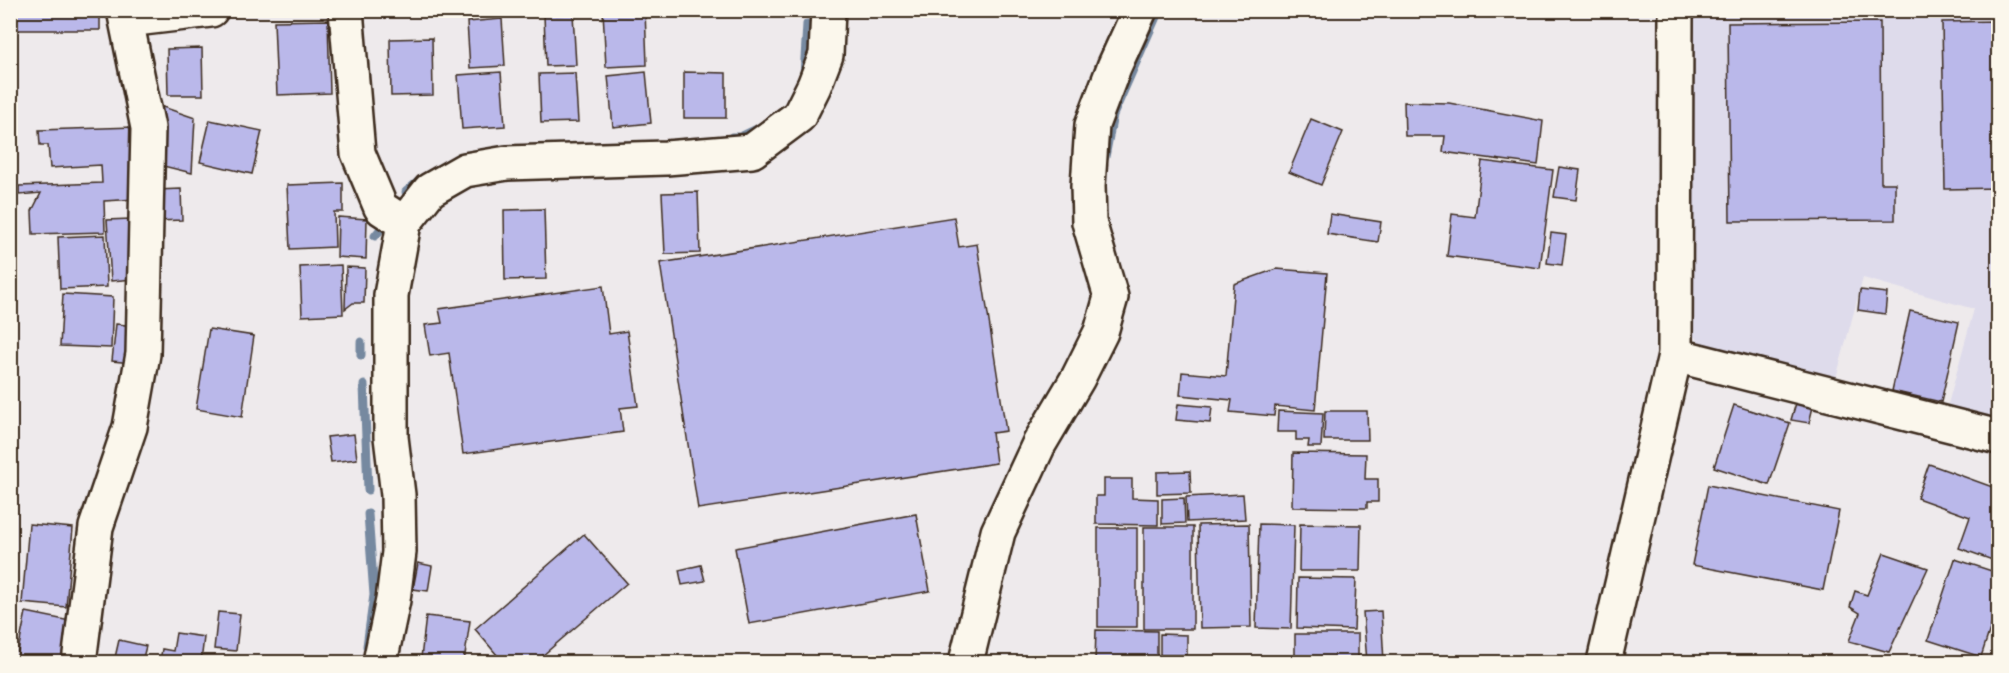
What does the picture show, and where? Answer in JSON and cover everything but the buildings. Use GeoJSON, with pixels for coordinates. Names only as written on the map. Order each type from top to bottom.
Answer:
{"type":"FeatureCollection","features":[{"type":"Feature","properties":{"kind":"street"},"geometry":{"type":"LineString","coordinates":[[79,663],[96,527],[130,427],[143,354],[148,128],[125,15],[212,10]]}},
{"type":"Feature","properties":{"kind":"street"},"geometry":{"type":"LineString","coordinates":[[346,10],[358,153],[381,208],[404,223]]}},
{"type":"Feature","properties":{"kind":"street"},"geometry":{"type":"LineString","coordinates":[[380,663],[393,600],[399,552],[398,495],[391,437],[391,295],[404,223],[430,190],[465,170],[507,163],[666,158],[752,151],[799,116],[826,55],[828,10]]}},
{"type":"Feature","properties":{"kind":"street"},"geometry":{"type":"LineString","coordinates":[[966,663],[998,532],[1039,444],[1078,378],[1101,332],[1111,297],[1089,222],[1088,186],[1092,125],[1114,67],[1140,10]]}},
{"type":"Feature","properties":{"kind":"street"},"geometry":{"type":"LineString","coordinates":[[1604,663],[1676,355],[1676,10]]}},
{"type":"Feature","properties":{"kind":"street"},"geometry":{"type":"LineString","coordinates":[[1676,355],[1998,437]]}},
{"type":"Feature","properties":{"kind":"shaded area"},"geometry":{"type":"Polygon","coordinates":[[[1691,11],[1998,11],[1998,431],[1945,415],[1974,309],[1863,278],[1835,382],[1703,346],[1689,331],[1691,11]]]}},
{"type":"Feature","properties":{"kind":"waterway"},"geometry":{"type":"LineString","coordinates":[[1105,157],[1113,115],[1159,10]]}},
{"type":"Feature","properties":{"kind":"waterway"},"geometry":{"type":"LineString","coordinates":[[804,76],[807,24]]}},
{"type":"Feature","properties":{"kind":"waterway"},"geometry":{"type":"LineString","coordinates":[[732,137],[740,137],[761,127]]}},
{"type":"Feature","properties":{"kind":"waterway"},"geometry":{"type":"LineString","coordinates":[[406,192],[419,181]]}},
{"type":"Feature","properties":{"kind":"waterway"},"geometry":{"type":"LineString","coordinates":[[375,236],[379,231]]}},
{"type":"Feature","properties":{"kind":"waterway"},"geometry":{"type":"LineString","coordinates":[[361,342],[361,355]]}},
{"type":"Feature","properties":{"kind":"waterway"},"geometry":{"type":"LineString","coordinates":[[364,385],[368,490]]}},
{"type":"Feature","properties":{"kind":"waterway"},"geometry":{"type":"LineString","coordinates":[[367,646],[374,595],[368,514]]}}]}
